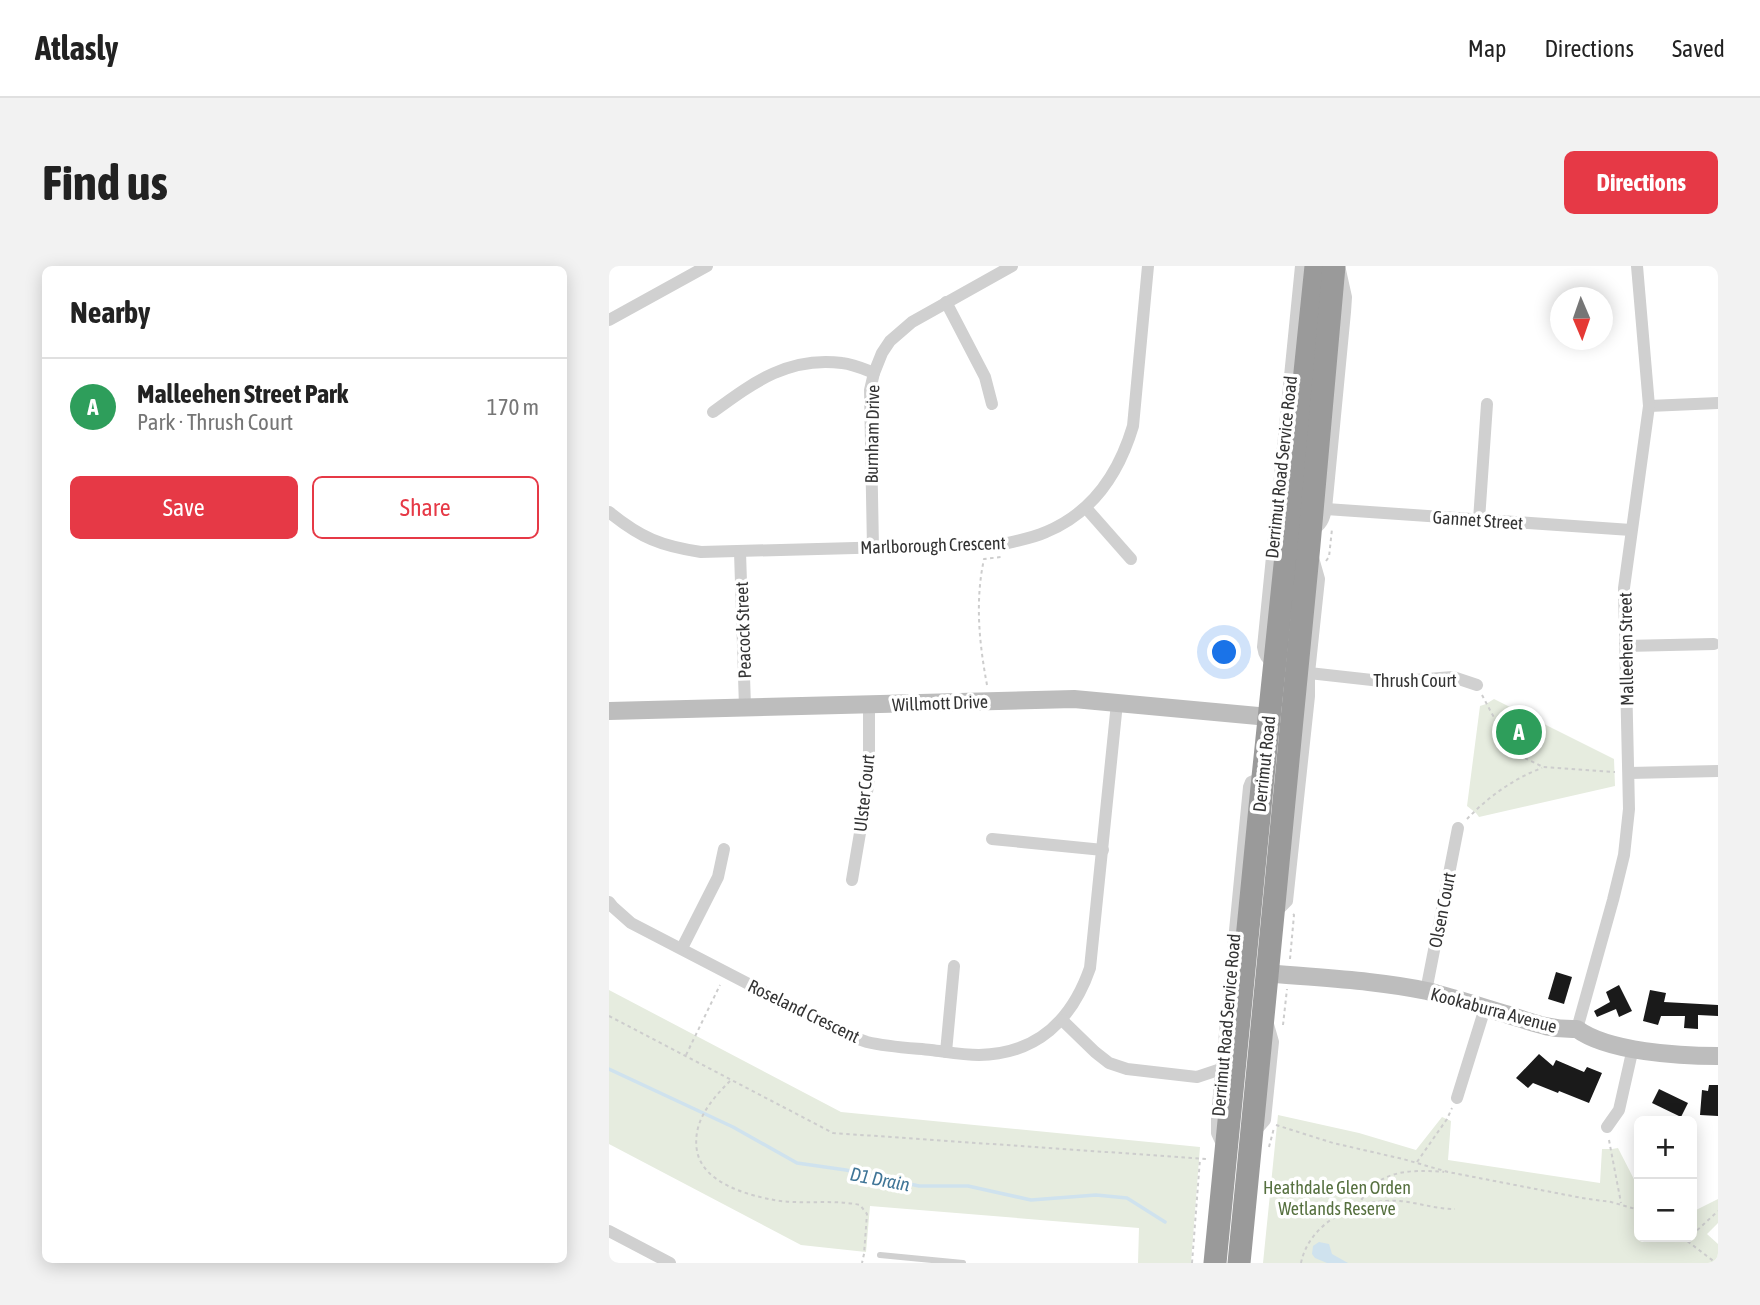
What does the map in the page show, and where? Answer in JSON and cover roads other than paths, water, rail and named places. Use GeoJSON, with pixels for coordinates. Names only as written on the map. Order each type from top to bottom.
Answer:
{"type":"FeatureCollection","features":[{"type":"Feature","properties":{"kind":"highway","name":"Derrimut Road"},"geometry":{"type":"LineString","coordinates":[[1215,1262],[1219,1156],[1255,972],[1273,915],[1280,718],[1274,664],[1316,266]]}},
{"type":"Feature","properties":{"kind":"highway","name":"Derrimut Road"},"geometry":{"type":"LineString","coordinates":[[1239,1263],[1263,1007],[1255,972],[1263,777],[1299,648],[1309,538],[1319,505],[1336,266]]}},
{"type":"Feature","properties":{"kind":"highway"},"geometry":{"type":"LineString","coordinates":[[1289,520],[1297,500],[1305,496],[1319,505]]}},
{"type":"Feature","properties":{"kind":"highway"},"geometry":{"type":"LineString","coordinates":[[1274,664],[1287,662],[1299,648]]}},
{"type":"Feature","properties":{"kind":"street"},"geometry":{"type":"LineString","coordinates":[[609,320],[708,266]]}},
{"type":"Feature","properties":{"kind":"street","name":"Burnham Drive"},"geometry":{"type":"LineString","coordinates":[[873,548],[870,390],[882,353],[890,341],[912,322],[1012,266]]}},
{"type":"Feature","properties":{"kind":"street","name":"Marlborough Crescent"},"geometry":{"type":"LineString","coordinates":[[609,512],[629,529],[650,540],[674,548],[701,552],[1010,543],[1048,531],[1086,508],[1106,485],[1126,448],[1133,426],[1148,266]]}},
{"type":"Feature","properties":{"kind":"street","name":"Derrimut Road Service Road"},"geometry":{"type":"LineString","coordinates":[[1274,664],[1264,654],[1263,647],[1301,266]]}},
{"type":"Feature","properties":{"kind":"street","name":"Malleehen Street"},"geometry":{"type":"LineString","coordinates":[[1577,1029],[1624,855],[1629,809],[1624,588],[1649,405],[1637,266]]}},
{"type":"Feature","properties":{"kind":"street"},"geometry":{"type":"LineString","coordinates":[[946,302],[985,377],[992,404]]}},
{"type":"Feature","properties":{"kind":"street"},"geometry":{"type":"LineString","coordinates":[[713,412],[750,385],[780,370],[803,363],[845,363],[874,373]]}},
{"type":"Feature","properties":{"kind":"street"},"geometry":{"type":"LineString","coordinates":[[1649,405],[1718,403]]}},
{"type":"Feature","properties":{"kind":"street"},"geometry":{"type":"LineString","coordinates":[[1479,520],[1487,404]]}},
{"type":"Feature","properties":{"kind":"street","name":"Gannet Street"},"geometry":{"type":"LineString","coordinates":[[1319,505],[1479,520],[1631,530]]}},
{"type":"Feature","properties":{"kind":"street"},"geometry":{"type":"LineString","coordinates":[[1086,508],[1131,559]]}},
{"type":"Feature","properties":{"kind":"street","name":"Derrimut Road Service Road"},"geometry":{"type":"LineString","coordinates":[[1273,915],[1287,901],[1309,696],[1319,579],[1309,538]]}},
{"type":"Feature","properties":{"kind":"street","name":"Peacock Street"},"geometry":{"type":"LineString","coordinates":[[740,552],[745,707]]}},
{"type":"Feature","properties":{"kind":"street"},"geometry":{"type":"LineString","coordinates":[[1625,646],[1714,645]]}},
{"type":"Feature","properties":{"kind":"street","name":"Thrush Court"},"geometry":{"type":"LineString","coordinates":[[1309,673],[1381,681],[1453,677],[1477,685]]}},
{"type":"Feature","properties":{"kind":"street","name":"Willmott Drive"},"geometry":{"type":"LineString","coordinates":[[609,711],[1074,699],[1280,718]]}},
{"type":"Feature","properties":{"kind":"street","name":"Roseland Crescent"},"geometry":{"type":"LineString","coordinates":[[609,902],[631,923],[864,1042],[979,1055],[1025,1046],[1046,1034],[1062,1020],[1074,1004],[1090,968],[1117,702]]}},
{"type":"Feature","properties":{"kind":"street","name":"Ulster Court"},"geometry":{"type":"LineString","coordinates":[[852,880],[869,780],[869,705]]}},
{"type":"Feature","properties":{"kind":"street"},"geometry":{"type":"LineString","coordinates":[[1629,773],[1718,771]]}},
{"type":"Feature","properties":{"kind":"street","name":"Derrimut Road Service Road"},"geometry":{"type":"LineString","coordinates":[[1219,1156],[1216,1125],[1249,787],[1251,782],[1263,777]]}},
{"type":"Feature","properties":{"kind":"street","name":"Olsen Court"},"geometry":{"type":"LineString","coordinates":[[1426,991],[1458,828]]}},
{"type":"Feature","properties":{"kind":"street"},"geometry":{"type":"LineString","coordinates":[[992,839],[1103,850]]}},
{"type":"Feature","properties":{"kind":"street"},"geometry":{"type":"LineString","coordinates":[[681,948],[718,877],[724,849]]}},
{"type":"Feature","properties":{"kind":"street"},"geometry":{"type":"LineString","coordinates":[[946,1052],[954,966]]}},
{"type":"Feature","properties":{"kind":"street","name":"Kookaburra Avenue"},"geometry":{"type":"LineString","coordinates":[[1255,972],[1426,991],[1546,1028],[1577,1029],[1601,1042],[1691,1056],[1718,1056]]}},
{"type":"Feature","properties":{"kind":"street"},"geometry":{"type":"LineString","coordinates":[[1457,1098],[1485,1008]]}},
{"type":"Feature","properties":{"kind":"street"},"geometry":{"type":"LineString","coordinates":[[1062,1020],[1109,1063],[1127,1069],[1197,1077],[1221,1069]]}},
{"type":"Feature","properties":{"kind":"street"},"geometry":{"type":"LineString","coordinates":[[1607,1127],[1619,1110],[1633,1048]]}},
{"type":"Feature","properties":{"kind":"street"},"geometry":{"type":"LineString","coordinates":[[609,1231],[670,1263]]}},
{"type":"Feature","properties":{"kind":"lane"},"geometry":{"type":"LineString","coordinates":[[880,1255],[963,1263]]}},
{"type":"Feature","properties":{"kind":"water"},"geometry":{"type":"Polygon","coordinates":[[[1319,1242],[1329,1244],[1332,1254],[1348,1263],[1327,1263],[1315,1258],[1312,1254],[1313,1246],[1319,1242]]]}},
{"type":"Feature","properties":{"kind":"waterway","name":"D1 Drain"},"geometry":{"type":"LineString","coordinates":[[609,1069],[733,1127],[797,1163],[846,1170],[919,1186],[968,1186],[1031,1200],[1096,1195],[1127,1198],[1165,1222]]}},
{"type":"Feature","properties":{"kind":"place","name":"Malleehen Street Park"},"geometry":{"type":"Point","coordinates":[1519,732]}},
{"type":"Feature","properties":{"kind":"park label","name":"Heathdale Glen Orden Wetlands Reserve"},"geometry":{"type":"Point","coordinates":[1337,1198]}}]}
